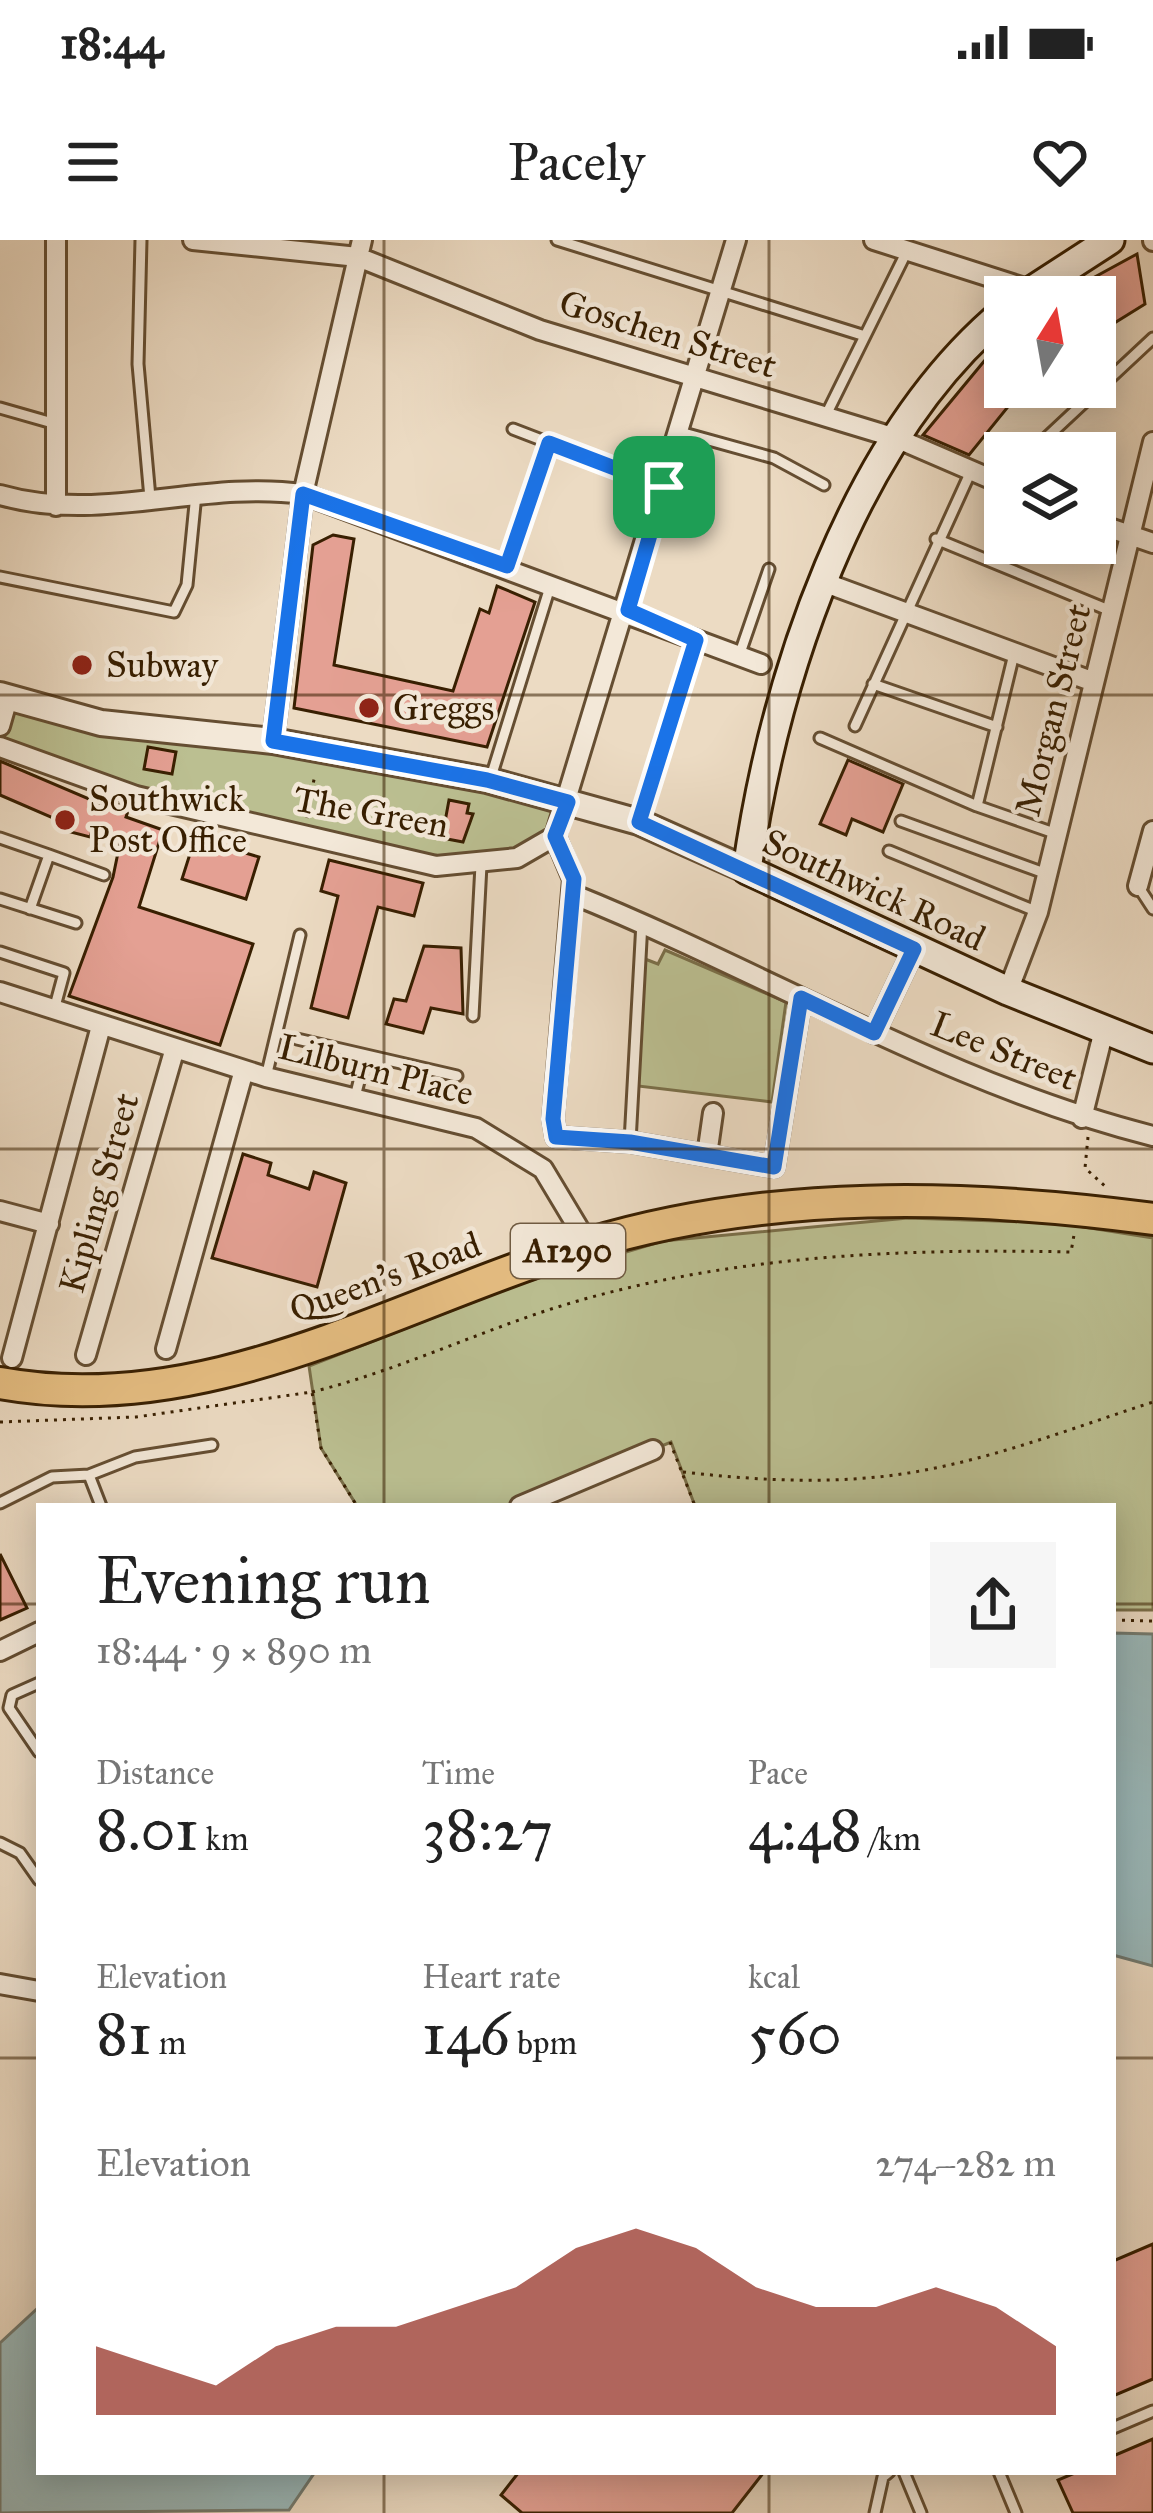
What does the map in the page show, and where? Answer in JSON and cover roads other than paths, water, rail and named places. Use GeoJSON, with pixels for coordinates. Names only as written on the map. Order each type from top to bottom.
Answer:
{"type":"FeatureCollection","features":[{"type":"Feature","properties":{"kind":"main road"},"geometry":{"type":"LineString","coordinates":[[1053,276],[1110,240]]}},
{"type":"Feature","properties":{"kind":"main road"},"geometry":{"type":"LineString","coordinates":[[747,870],[778,707],[823,582],[896,438],[962,351],[984,331]]}},
{"type":"Feature","properties":{"kind":"main road","name":"Southwick Road"},"geometry":{"type":"LineString","coordinates":[[747,870],[1008,991],[1153,1049]]}},
{"type":"Feature","properties":{"kind":"main road","name":"Queen's Road"},"geometry":{"type":"LineString","coordinates":[[6,1371],[79,1391],[144,1386],[248,1366],[351,1334],[588,1244],[717,1215],[803,1204],[1026,1205],[1153,1219]]}},
{"type":"Feature","properties":{"kind":"street"},"geometry":{"type":"LineString","coordinates":[[56,240],[56,506]]}},
{"type":"Feature","properties":{"kind":"street","name":"Goschen Street"},"geometry":{"type":"LineString","coordinates":[[193,240],[360,249],[540,329],[896,438],[984,475]]}},
{"type":"Feature","properties":{"kind":"street"},"geometry":{"type":"LineString","coordinates":[[736,240],[628,610],[555,836],[574,879],[553,1119],[556,1137],[630,1142],[774,1167],[801,998]]}},
{"type":"Feature","properties":{"kind":"street"},"geometry":{"type":"LineString","coordinates":[[874,240],[984,278]]}},
{"type":"Feature","properties":{"kind":"street"},"geometry":{"type":"LineString","coordinates":[[273,741],[303,494],[360,249]]}},
{"type":"Feature","properties":{"kind":"street","name":"Morgan Street"},"geometry":{"type":"LineString","coordinates":[[1008,991],[1038,911],[1153,442]]}},
{"type":"Feature","properties":{"kind":"street"},"geometry":{"type":"LineString","coordinates":[[0,495],[56,506],[150,500],[250,486],[303,494],[628,610],[761,664]]}},
{"type":"Feature","properties":{"kind":"street"},"geometry":{"type":"LineString","coordinates":[[1116,532],[1153,544]]}},
{"type":"Feature","properties":{"kind":"street"},"geometry":{"type":"LineString","coordinates":[[823,582],[1094,682]]}},
{"type":"Feature","properties":{"kind":"street"},"geometry":{"type":"LineString","coordinates":[[0,726],[4,696]]}},
{"type":"Feature","properties":{"kind":"street","name":"Southwick Road"},"geometry":{"type":"LineString","coordinates":[[4,696],[101,723],[273,741],[490,781],[639,822],[747,870]]}},
{"type":"Feature","properties":{"kind":"street","name":"The Green"},"geometry":{"type":"LineString","coordinates":[[0,747],[136,796],[304,839],[436,866],[517,858],[555,836]]}},
{"type":"Feature","properties":{"kind":"street"},"geometry":{"type":"LineString","coordinates":[[1138,886],[1153,830]]}},
{"type":"Feature","properties":{"kind":"street","name":"Lee Street"},"geometry":{"type":"LineString","coordinates":[[572,894],[642,922],[874,1033],[1085,1119],[1153,1136]]}},
{"type":"Feature","properties":{"kind":"street"},"geometry":{"type":"LineString","coordinates":[[874,1033],[914,949]]}},
{"type":"Feature","properties":{"kind":"street","name":"Lilburn Place"},"geometry":{"type":"LineString","coordinates":[[0,992],[266,1077],[476,1128],[543,1169],[588,1244]]}},
{"type":"Feature","properties":{"kind":"street"},"geometry":{"type":"LineString","coordinates":[[6,1371],[101,1026]]}},
{"type":"Feature","properties":{"kind":"street"},"geometry":{"type":"LineString","coordinates":[[1085,1119],[1104,1030]]}},
{"type":"Feature","properties":{"kind":"street","name":"Kipling Street"},"geometry":{"type":"LineString","coordinates":[[86,1355],[175,1048]]}},
{"type":"Feature","properties":{"kind":"street"},"geometry":{"type":"LineString","coordinates":[[166,1349],[244,1070]]}},
{"type":"Feature","properties":{"kind":"street"},"geometry":{"type":"LineString","coordinates":[[707,1156],[713,1113]]}},
{"type":"Feature","properties":{"kind":"street"},"geometry":{"type":"LineString","coordinates":[[0,1210],[50,1224]]}},
{"type":"Feature","properties":{"kind":"street"},"geometry":{"type":"LineString","coordinates":[[527,1503],[652,1450]]}},
{"type":"Feature","properties":{"kind":"street"},"geometry":{"type":"LineString","coordinates":[[0,1651],[36,1633]]}},
{"type":"Feature","properties":{"kind":"street"},"geometry":{"type":"LineString","coordinates":[[0,1984],[36,1990]]}},
{"type":"Feature","properties":{"kind":"lane"},"geometry":{"type":"LineString","coordinates":[[141,240],[138,364],[150,500]]}},
{"type":"Feature","properties":{"kind":"lane"},"geometry":{"type":"LineString","coordinates":[[557,240],[865,336]]}},
{"type":"Feature","properties":{"kind":"lane"},"geometry":{"type":"LineString","coordinates":[[826,416],[907,251]]}},
{"type":"Feature","properties":{"kind":"lane"},"geometry":{"type":"LineString","coordinates":[[1052,432],[1153,338]]}},
{"type":"Feature","properties":{"kind":"lane"},"geometry":{"type":"LineString","coordinates":[[0,408],[56,424]]}},
{"type":"Feature","properties":{"kind":"lane"},"geometry":{"type":"LineString","coordinates":[[513,429],[664,487]]}},
{"type":"Feature","properties":{"kind":"lane"},"geometry":{"type":"LineString","coordinates":[[680,432],[774,458],[824,485]]}},
{"type":"Feature","properties":{"kind":"lane"},"geometry":{"type":"LineString","coordinates":[[507,566],[549,443]]}},
{"type":"Feature","properties":{"kind":"lane"},"geometry":{"type":"LineString","coordinates":[[855,726],[936,539],[972,470]]}},
{"type":"Feature","properties":{"kind":"lane"},"geometry":{"type":"LineString","coordinates":[[0,577],[174,612],[187,585],[196,494]]}},
{"type":"Feature","properties":{"kind":"lane"},"geometry":{"type":"LineString","coordinates":[[936,539],[1112,611]]}},
{"type":"Feature","properties":{"kind":"lane"},"geometry":{"type":"LineString","coordinates":[[739,656],[769,569]]}},
{"type":"Feature","properties":{"kind":"lane"},"geometry":{"type":"LineString","coordinates":[[490,781],[552,582]]}},
{"type":"Feature","properties":{"kind":"lane"},"geometry":{"type":"LineString","coordinates":[[639,822],[696,640]]}},
{"type":"Feature","properties":{"kind":"lane"},"geometry":{"type":"LineString","coordinates":[[977,806],[1014,654]]}},
{"type":"Feature","properties":{"kind":"lane"},"geometry":{"type":"LineString","coordinates":[[873,684],[997,727]]}},
{"type":"Feature","properties":{"kind":"lane"},"geometry":{"type":"LineString","coordinates":[[820,738],[977,806],[1057,834]]}},
{"type":"Feature","properties":{"kind":"lane"},"geometry":{"type":"LineString","coordinates":[[901,821],[1047,874]]}},
{"type":"Feature","properties":{"kind":"lane"},"geometry":{"type":"LineString","coordinates":[[0,838],[104,875]]}},
{"type":"Feature","properties":{"kind":"lane"},"geometry":{"type":"LineString","coordinates":[[889,851],[1038,911]]}},
{"type":"Feature","properties":{"kind":"lane"},"geometry":{"type":"LineString","coordinates":[[30,909],[49,855]]}},
{"type":"Feature","properties":{"kind":"lane"},"geometry":{"type":"LineString","coordinates":[[473,1016],[482,865]]}},
{"type":"Feature","properties":{"kind":"lane"},"geometry":{"type":"LineString","coordinates":[[1138,886],[1153,909]]}},
{"type":"Feature","properties":{"kind":"lane"},"geometry":{"type":"LineString","coordinates":[[0,899],[76,923]]}},
{"type":"Feature","properties":{"kind":"lane"},"geometry":{"type":"LineString","coordinates":[[630,1142],[642,922]]}},
{"type":"Feature","properties":{"kind":"lane"},"geometry":{"type":"LineString","coordinates":[[266,1077],[300,935]]}},
{"type":"Feature","properties":{"kind":"lane"},"geometry":{"type":"LineString","coordinates":[[0,952],[64,973],[54,1010]]}},
{"type":"Feature","properties":{"kind":"lane"},"geometry":{"type":"LineString","coordinates":[[297,1039],[457,1076]]}},
{"type":"Feature","properties":{"kind":"lane"},"geometry":{"type":"LineString","coordinates":[[355,1097],[365,1058]]}},
{"type":"Feature","properties":{"kind":"lane"},"geometry":{"type":"LineString","coordinates":[[0,1503],[52,1477],[89,1475],[135,1457],[212,1445]]}},
{"type":"Feature","properties":{"kind":"lane"},"geometry":{"type":"LineString","coordinates":[[89,1475],[100,1503]]}},
{"type":"Feature","properties":{"kind":"lane"},"geometry":{"type":"LineString","coordinates":[[36,1684],[12,1695],[9,1708],[36,1748]]}},
{"type":"Feature","properties":{"kind":"lane"},"geometry":{"type":"LineString","coordinates":[[0,1843],[20,1853],[36,1876]]}},
{"type":"Feature","properties":{"kind":"lane"},"geometry":{"type":"LineString","coordinates":[[1116,2427],[1153,2411]]}},
{"type":"Feature","properties":{"kind":"lane"},"geometry":{"type":"LineString","coordinates":[[875,2513],[885,2475]]}},
{"type":"Feature","properties":{"kind":"lane"},"geometry":{"type":"LineString","coordinates":[[905,2475],[920,2513]]}},
{"type":"Feature","properties":{"kind":"lane"},"geometry":{"type":"LineString","coordinates":[[1001,2475],[1016,2513]]}},
{"type":"Feature","properties":{"kind":"water"},"geometry":{"type":"Polygon","coordinates":[[[1116,1633],[1153,1634],[1153,1966],[1116,1956],[1116,1633]]]}},
{"type":"Feature","properties":{"kind":"water"},"geometry":{"type":"Polygon","coordinates":[[[36,2310],[36,2475],[313,2475],[289,2510],[0,2513],[0,2343],[36,2310]]]}},
{"type":"Feature","properties":{"kind":"place","name":"Subway"},"geometry":{"type":"Point","coordinates":[82,665]}},
{"type":"Feature","properties":{"kind":"place","name":"Greggs"},"geometry":{"type":"Point","coordinates":[369,708]}},
{"type":"Feature","properties":{"kind":"place","name":"Southwick Post Office"},"geometry":{"type":"Point","coordinates":[65,820]}}]}
